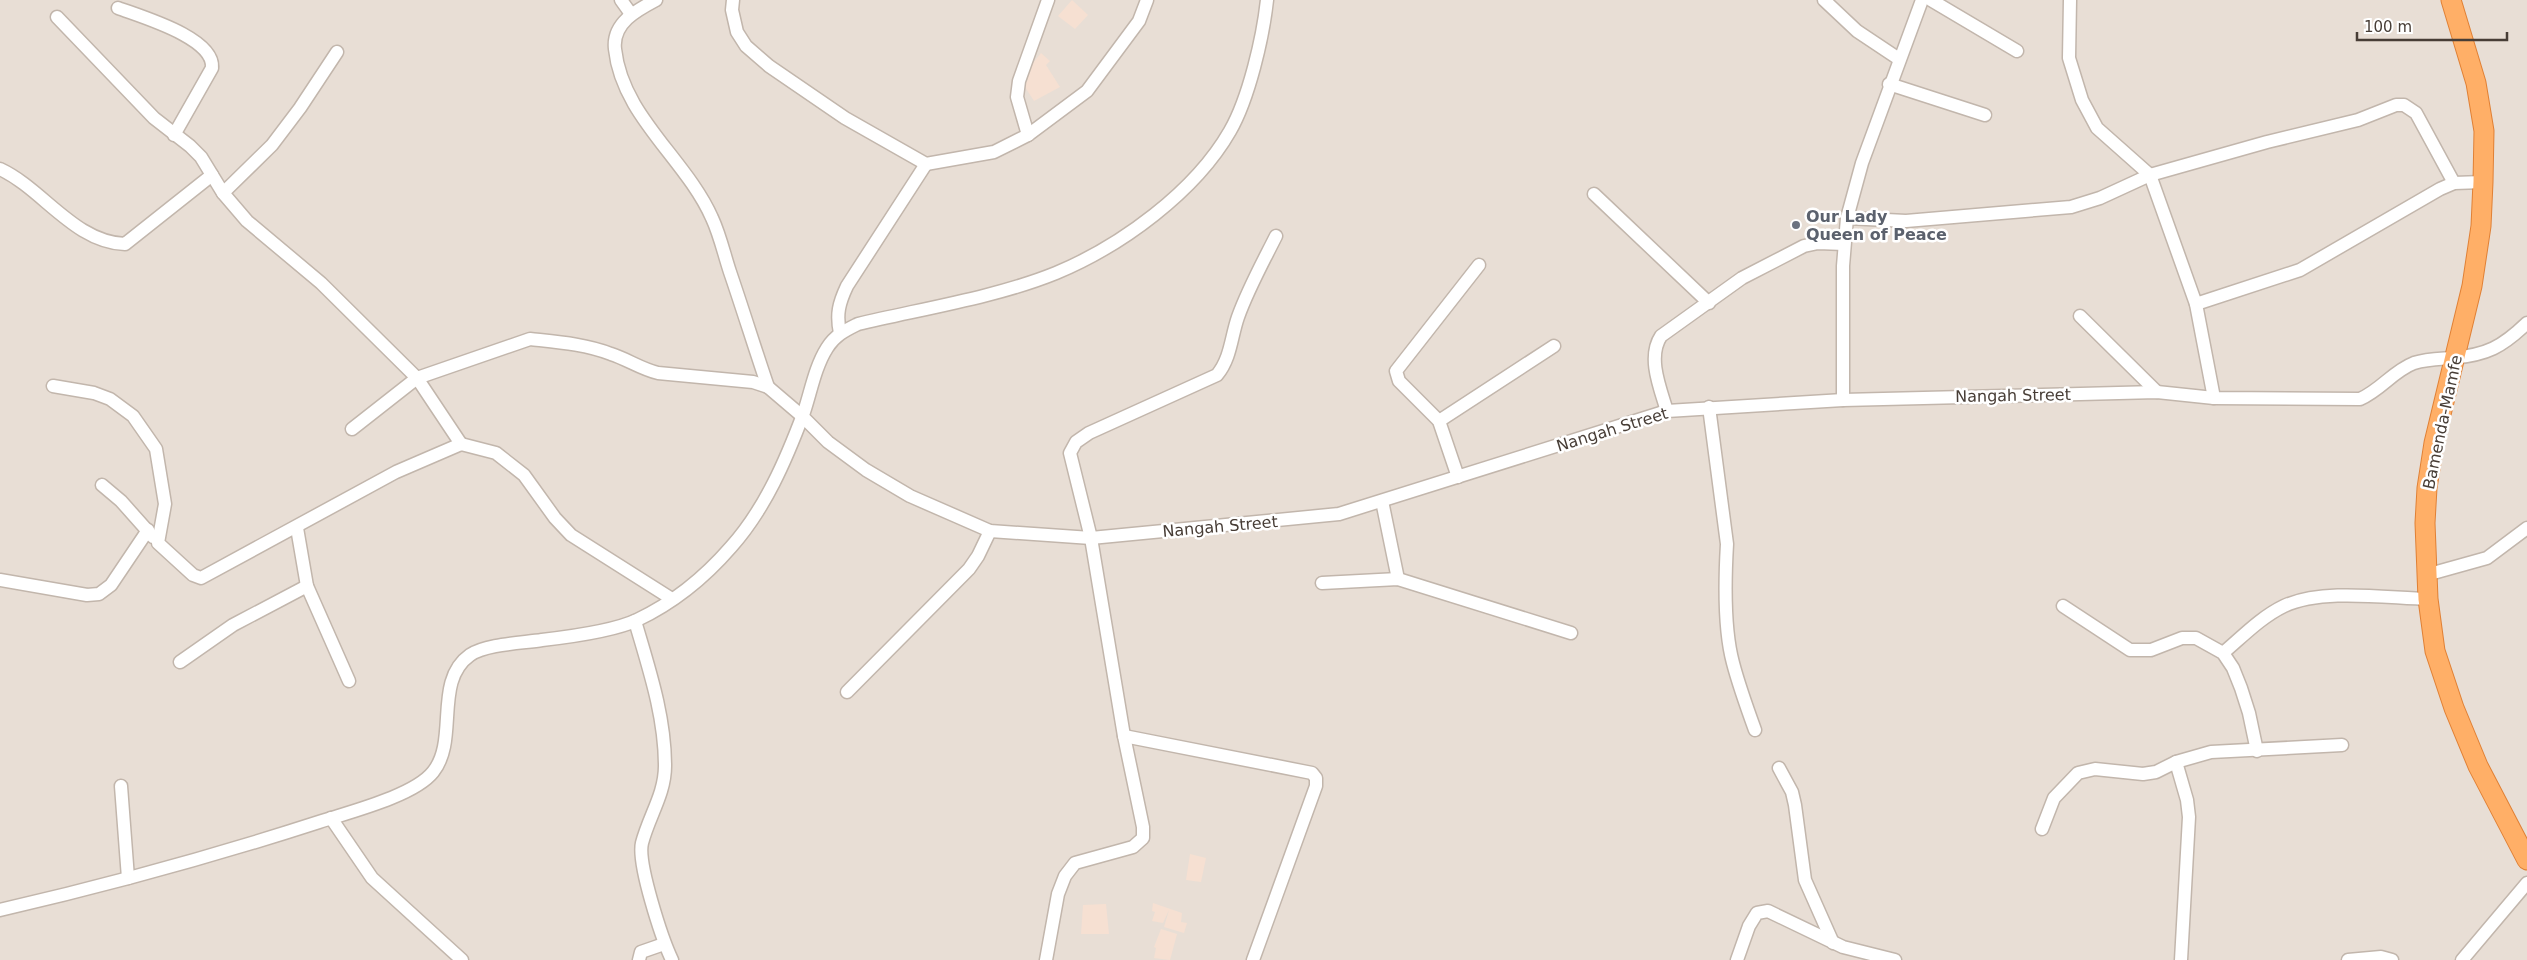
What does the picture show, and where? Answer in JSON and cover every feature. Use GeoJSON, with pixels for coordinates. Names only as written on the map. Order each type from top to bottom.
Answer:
{"type":"FeatureCollection","features":[{"type":"Feature","properties":{"kind":"highway","name":"Bamenda-Mamfe"},"geometry":{"type":"LineString","coordinates":[[2450,0],[2476,83],[2484,131],[2483,182],[2481,226],[2472,286],[2434,444],[2427,488],[2426,576],[2428,599],[2435,652],[2454,708],[2478,766],[2527,860]]}},
{"type":"Feature","properties":{"kind":"street"},"geometry":{"type":"LineString","coordinates":[[621,0],[631,14]]}},
{"type":"Feature","properties":{"kind":"street"},"geometry":{"type":"LineString","coordinates":[[656,0],[631,14],[621,25],[614,47],[624,85],[640,113],[696,187],[712,218],[768,387]]}},
{"type":"Feature","properties":{"kind":"street"},"geometry":{"type":"LineString","coordinates":[[733,0],[732,10],[737,32],[746,46],[769,66],[845,118],[926,164],[994,152],[1028,135],[1087,91],[1139,21],[1147,0]]}},
{"type":"Feature","properties":{"kind":"street"},"geometry":{"type":"LineString","coordinates":[[1028,135],[1017,97],[1019,82],[1048,0]]}},
{"type":"Feature","properties":{"kind":"street"},"geometry":{"type":"LineString","coordinates":[[0,910],[192,861],[390,798],[422,782],[434,771],[442,752],[452,682],[460,664],[471,654],[487,648],[564,637],[635,621],[672,599],[709,571],[756,516],[772,485],[802,416],[820,362],[828,345],[840,333],[858,324],[1009,288],[1055,273],[1098,254],[1155,213],[1192,180],[1218,152],[1232,129],[1256,59],[1267,0]]}},
{"type":"Feature","properties":{"kind":"street"},"geometry":{"type":"LineString","coordinates":[[1824,0],[1857,31],[1899,59]]}},
{"type":"Feature","properties":{"kind":"street"},"geometry":{"type":"LineString","coordinates":[[1843,400],[1844,244],[1847,218],[1862,163],[1889,84],[1922,0]]}},
{"type":"Feature","properties":{"kind":"street"},"geometry":{"type":"LineString","coordinates":[[1931,0],[2017,51]]}},
{"type":"Feature","properties":{"kind":"street"},"geometry":{"type":"LineString","coordinates":[[2070,0],[2069,58],[2082,100],[2097,128],[2150,175],[2196,304],[2214,398]]}},
{"type":"Feature","properties":{"kind":"street"},"geometry":{"type":"LineString","coordinates":[[118,8],[167,26],[207,51],[212,60],[212,68],[174,135]]}},
{"type":"Feature","properties":{"kind":"street"},"geometry":{"type":"LineString","coordinates":[[57,17],[154,118],[201,157],[223,193],[247,221],[310,273],[417,378],[461,444]]}},
{"type":"Feature","properties":{"kind":"street"},"geometry":{"type":"LineString","coordinates":[[223,193],[272,145],[300,108],[337,52]]}},
{"type":"Feature","properties":{"kind":"street"},"geometry":{"type":"LineString","coordinates":[[1889,84],[1985,115]]}},
{"type":"Feature","properties":{"kind":"street"},"geometry":{"type":"LineString","coordinates":[[1847,218],[1906,221],[2071,208],[2100,198],[2150,175],[2267,142],[2358,120],[2396,105],[2404,106],[2416,113],[2454,183]]}},
{"type":"Feature","properties":{"kind":"street"},"geometry":{"type":"LineString","coordinates":[[840,333],[837,317],[838,304],[847,286],[926,164]]}},
{"type":"Feature","properties":{"kind":"street"},"geometry":{"type":"LineString","coordinates":[[0,169],[12,175],[56,212],[96,238],[112,244],[125,244],[212,175]]}},
{"type":"Feature","properties":{"kind":"street"},"geometry":{"type":"LineString","coordinates":[[2196,304],[2300,270],[2454,183],[2483,182]]}},
{"type":"Feature","properties":{"kind":"street"},"geometry":{"type":"LineString","coordinates":[[1594,194],[1710,302]]}},
{"type":"Feature","properties":{"kind":"street"},"geometry":{"type":"LineString","coordinates":[[1046,960],[1058,894],[1065,876],[1075,864],[1133,847],[1143,838],[1143,827],[1124,736],[1091,538],[1070,453],[1076,442],[1089,434],[1218,375],[1225,366],[1238,318],[1252,283],[1276,236]]}},
{"type":"Feature","properties":{"kind":"street"},"geometry":{"type":"LineString","coordinates":[[1667,410],[1658,378],[1655,348],[1661,336],[1742,278],[1804,246],[1818,243],[1844,244]]}},
{"type":"Feature","properties":{"kind":"street"},"geometry":{"type":"LineString","coordinates":[[1458,477],[1439,421],[1399,381],[1396,370],[1479,265]]}},
{"type":"Feature","properties":{"kind":"street"},"geometry":{"type":"LineString","coordinates":[[2080,316],[2157,392]]}},
{"type":"Feature","properties":{"kind":"street","name":"Nangah Street"},"geometry":{"type":"LineString","coordinates":[[768,387],[802,416],[828,442],[866,470],[910,496],[990,531],[1091,538],[1323,517],[1382,501],[1667,410],[1843,400],[2157,392],[2214,398],[2360,399],[2373,393],[2394,374],[2414,363],[2434,359],[2455,358],[2495,349],[2509,340],[2527,323]]}},
{"type":"Feature","properties":{"kind":"street"},"geometry":{"type":"LineString","coordinates":[[352,429],[417,378],[530,339],[594,348],[613,354],[644,370],[658,373],[752,382],[768,387]]}},
{"type":"Feature","properties":{"kind":"street"},"geometry":{"type":"LineString","coordinates":[[1439,421],[1554,346]]}},
{"type":"Feature","properties":{"kind":"street"},"geometry":{"type":"LineString","coordinates":[[53,386],[94,393],[110,399],[133,416],[156,448],[165,504],[158,543]]}},
{"type":"Feature","properties":{"kind":"street"},"geometry":{"type":"LineString","coordinates":[[1709,407],[1727,544],[1725,563],[1732,662],[1755,730]]}},
{"type":"Feature","properties":{"kind":"street"},"geometry":{"type":"LineString","coordinates":[[102,485],[122,501],[158,543],[193,575],[201,578],[297,528],[396,472],[461,444],[496,453],[524,475],[555,518],[571,535],[672,599]]}},
{"type":"Feature","properties":{"kind":"street"},"geometry":{"type":"LineString","coordinates":[[1382,501],[1398,579]]}},
{"type":"Feature","properties":{"kind":"street"},"geometry":{"type":"LineString","coordinates":[[297,528],[307,586],[350,681]]}},
{"type":"Feature","properties":{"kind":"street"},"geometry":{"type":"LineString","coordinates":[[2426,576],[2487,558],[2527,528]]}},
{"type":"Feature","properties":{"kind":"street"},"geometry":{"type":"LineString","coordinates":[[0,580],[87,595],[99,594],[111,585],[148,530]]}},
{"type":"Feature","properties":{"kind":"street"},"geometry":{"type":"LineString","coordinates":[[847,692],[969,569],[978,556],[990,531]]}},
{"type":"Feature","properties":{"kind":"street"},"geometry":{"type":"LineString","coordinates":[[1322,583],[1398,579],[1570,633]]}},
{"type":"Feature","properties":{"kind":"street"},"geometry":{"type":"LineString","coordinates":[[180,662],[233,625],[307,586]]}},
{"type":"Feature","properties":{"kind":"street"},"geometry":{"type":"LineString","coordinates":[[2223,653],[2264,619],[2284,606],[2308,599],[2334,596],[2428,599]]}},
{"type":"Feature","properties":{"kind":"street"},"geometry":{"type":"LineString","coordinates":[[2063,606],[2130,650],[2138,652],[2151,650],[2182,638],[2196,638],[2223,653],[2234,668],[2241,688],[2249,713],[2256,751]]}},
{"type":"Feature","properties":{"kind":"street"},"geometry":{"type":"LineString","coordinates":[[635,621],[658,698],[664,735],[665,768],[663,789],[642,843],[642,859],[664,944],[672,960]]}},
{"type":"Feature","properties":{"kind":"street"},"geometry":{"type":"LineString","coordinates":[[1124,736],[1312,773],[1316,778],[1316,786],[1253,960]]}},
{"type":"Feature","properties":{"kind":"street"},"geometry":{"type":"LineString","coordinates":[[2042,829],[2054,798],[2078,774],[2095,770],[2143,774],[2156,772],[2176,762],[2211,752],[2342,745]]}},
{"type":"Feature","properties":{"kind":"street"},"geometry":{"type":"LineString","coordinates":[[2176,762],[2190,817],[2181,960]]}},
{"type":"Feature","properties":{"kind":"street"},"geometry":{"type":"LineString","coordinates":[[1780,768],[1792,792],[1804,880],[1833,943]]}},
{"type":"Feature","properties":{"kind":"street"},"geometry":{"type":"LineString","coordinates":[[121,786],[128,878]]}},
{"type":"Feature","properties":{"kind":"street"},"geometry":{"type":"LineString","coordinates":[[331,818],[372,878],[462,960]]}},
{"type":"Feature","properties":{"kind":"street"},"geometry":{"type":"LineString","coordinates":[[2462,960],[2527,883]]}},
{"type":"Feature","properties":{"kind":"street"},"geometry":{"type":"LineString","coordinates":[[1738,960],[1749,926],[1757,913],[1768,911],[1833,943],[1895,960]]}},
{"type":"Feature","properties":{"kind":"street"},"geometry":{"type":"LineString","coordinates":[[639,960],[641,952],[647,948],[664,944]]}},
{"type":"Feature","properties":{"kind":"street"},"geometry":{"type":"LineString","coordinates":[[2348,960],[2381,957],[2392,960]]}},
{"type":"Feature","properties":{"kind":"shaded area"},"geometry":{"type":"Polygon","coordinates":[[[0,0],[2527,0],[2527,960],[0,960],[0,0]]]}},
{"type":"Feature","properties":{"kind":"shaded area"},"geometry":{"type":"Polygon","coordinates":[[[1072,0],[1088,15],[1075,29],[1058,16],[1072,0]]]}},
{"type":"Feature","properties":{"kind":"shaded area"},"geometry":{"type":"Polygon","coordinates":[[[1041,53],[1050,61],[1046,65],[1060,87],[1034,101],[1023,84],[1028,80],[1024,74],[1041,53]]]}},
{"type":"Feature","properties":{"kind":"shaded area"},"geometry":{"type":"Polygon","coordinates":[[[1190,854],[1206,858],[1201,882],[1186,880],[1190,854]]]}},
{"type":"Feature","properties":{"kind":"shaded area"},"geometry":{"type":"Polygon","coordinates":[[[1153,903],[1182,913],[1181,922],[1187,923],[1184,933],[1164,927],[1169,910],[1163,923],[1152,921],[1155,912],[1152,911],[1153,903]]]}},
{"type":"Feature","properties":{"kind":"shaded area"},"geometry":{"type":"Polygon","coordinates":[[[1106,904],[1109,934],[1081,934],[1083,905],[1106,904]]]}},
{"type":"Feature","properties":{"kind":"shaded area"},"geometry":{"type":"Polygon","coordinates":[[[1161,929],[1177,934],[1170,960],[1154,958],[1156,948],[1154,947],[1161,929]]]}},
{"type":"Feature","properties":{"kind":"place","name":"Our Lady Queen of Peace"},"geometry":{"type":"Point","coordinates":[1796,225]}}]}
